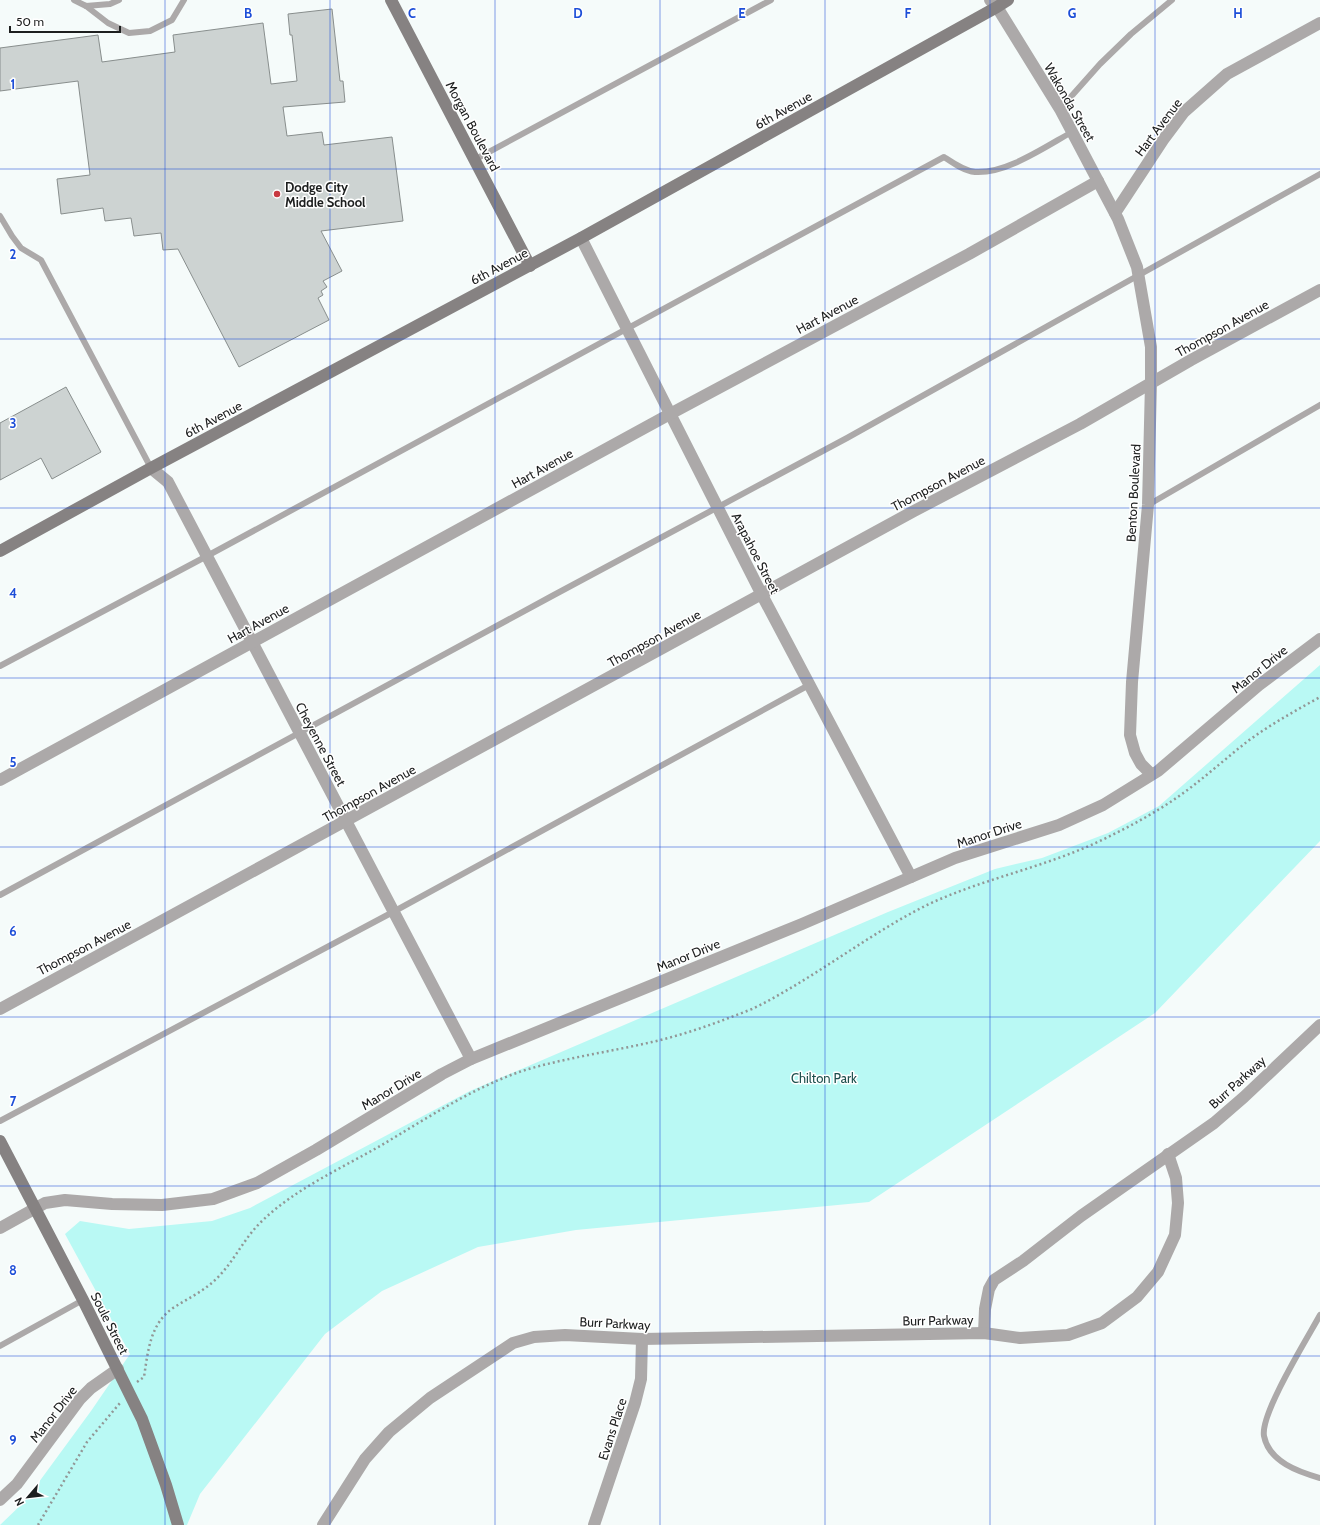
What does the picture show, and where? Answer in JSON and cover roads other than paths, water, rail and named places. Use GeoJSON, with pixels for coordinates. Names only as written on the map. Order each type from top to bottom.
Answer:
{"type":"FeatureCollection","features":[{"type":"Feature","properties":{"kind":"street","name":"Morgan Boulevard"},"geometry":{"type":"LineString","coordinates":[[391,0],[530,266]]}},
{"type":"Feature","properties":{"kind":"street","name":"6th Avenue"},"geometry":{"type":"LineString","coordinates":[[0,551],[151,468],[530,266],[994,4],[1008,0]]}},
{"type":"Feature","properties":{"kind":"street","name":"Wakonda Street"},"geometry":{"type":"LineString","coordinates":[[994,4],[1060,109],[1115,213]]}},
{"type":"Feature","properties":{"kind":"street","name":"Hart Avenue"},"geometry":{"type":"LineString","coordinates":[[1115,213],[1184,112],[1227,74],[1320,23]]}},
{"type":"Feature","properties":{"kind":"street","name":"Hart Avenue"},"geometry":{"type":"LineString","coordinates":[[0,780],[670,414],[969,254],[1098,181]]}},
{"type":"Feature","properties":{"kind":"street","name":"Benton Boulevard"},"geometry":{"type":"LineString","coordinates":[[1115,213],[1137,267],[1151,348],[1148,505],[1132,682],[1130,735],[1135,753],[1141,764],[1151,774]]}},
{"type":"Feature","properties":{"kind":"street","name":"Arapahoe Street"},"geometry":{"type":"LineString","coordinates":[[581,238],[717,508],[911,877]]}},
{"type":"Feature","properties":{"kind":"street","name":"Thompson Avenue"},"geometry":{"type":"LineString","coordinates":[[0,1009],[346,822],[914,511],[1080,424],[1320,290]]}},
{"type":"Feature","properties":{"kind":"street","name":"Cheyenne Street"},"geometry":{"type":"LineString","coordinates":[[151,468],[168,482],[471,1059]]}},
{"type":"Feature","properties":{"kind":"street","name":"Manor Drive"},"geometry":{"type":"LineString","coordinates":[[0,1228],[45,1203],[65,1200],[112,1204],[162,1204],[213,1199],[257,1183],[316,1150],[442,1074],[471,1059],[802,924],[955,858],[1059,825],[1103,804],[1158,771],[1259,686],[1320,639]]}},
{"type":"Feature","properties":{"kind":"street","name":"Burr Parkway"},"geometry":{"type":"LineString","coordinates":[[984,1333],[985,1309],[989,1289],[994,1280],[1023,1261],[1081,1216],[1214,1122],[1244,1097],[1320,1025]]}},
{"type":"Feature","properties":{"kind":"street","name":"Soule Street"},"geometry":{"type":"LineString","coordinates":[[0,1141],[118,1368],[142,1418],[166,1485],[178,1525]]}},
{"type":"Feature","properties":{"kind":"street","name":"Burr Parkway"},"geometry":{"type":"LineString","coordinates":[[323,1525],[364,1459],[389,1432],[430,1398],[513,1343],[534,1337],[565,1335],[642,1339],[984,1333],[1020,1338],[1068,1335],[1102,1323],[1137,1297],[1158,1272],[1175,1235],[1178,1203],[1176,1178],[1168,1154]]}},
{"type":"Feature","properties":{"kind":"street","name":"Evans Place"},"geometry":{"type":"LineString","coordinates":[[594,1525],[636,1403],[641,1379],[642,1339]]}},
{"type":"Feature","properties":{"kind":"street","name":"Manor Drive"},"geometry":{"type":"LineString","coordinates":[[0,1500],[17,1484],[80,1399],[91,1388],[118,1368]]}},
{"type":"Feature","properties":{"kind":"lane"},"geometry":{"type":"LineString","coordinates":[[74,0],[86,6],[108,23],[129,33],[150,31],[172,20],[184,0]]}},
{"type":"Feature","properties":{"kind":"lane"},"geometry":{"type":"LineString","coordinates":[[86,6],[110,4],[118,0]]}},
{"type":"Feature","properties":{"kind":"lane"},"geometry":{"type":"LineString","coordinates":[[474,160],[771,0]]}},
{"type":"Feature","properties":{"kind":"lane"},"geometry":{"type":"LineString","coordinates":[[1060,109],[1100,64],[1131,34],[1172,0]]}},
{"type":"Feature","properties":{"kind":"lane"},"geometry":{"type":"LineString","coordinates":[[0,666],[207,556],[944,157],[956,166],[974,172],[990,171],[1008,167],[1072,132]]}},
{"type":"Feature","properties":{"kind":"lane"},"geometry":{"type":"LineString","coordinates":[[0,896],[854,434],[1320,174]]}},
{"type":"Feature","properties":{"kind":"lane"},"geometry":{"type":"LineString","coordinates":[[0,216],[21,248],[41,260],[151,468]]}},
{"type":"Feature","properties":{"kind":"lane"},"geometry":{"type":"LineString","coordinates":[[1148,505],[1320,405]]}},
{"type":"Feature","properties":{"kind":"lane"},"geometry":{"type":"LineString","coordinates":[[0,1121],[393,912],[809,685]]}},
{"type":"Feature","properties":{"kind":"lane"},"geometry":{"type":"LineString","coordinates":[[0,1346],[83,1300]]}},
{"type":"Feature","properties":{"kind":"lane"},"geometry":{"type":"LineString","coordinates":[[1320,1315],[1267,1416],[1264,1436],[1271,1451],[1287,1466],[1302,1473],[1320,1478]]}},
{"type":"Feature","properties":{"kind":"place","name":"Dodge City Middle School"},"geometry":{"type":"Point","coordinates":[277,194]}},
{"type":"Feature","properties":{"kind":"park label","name":"Chilton Park"},"geometry":{"type":"Point","coordinates":[824,1078]}}]}
